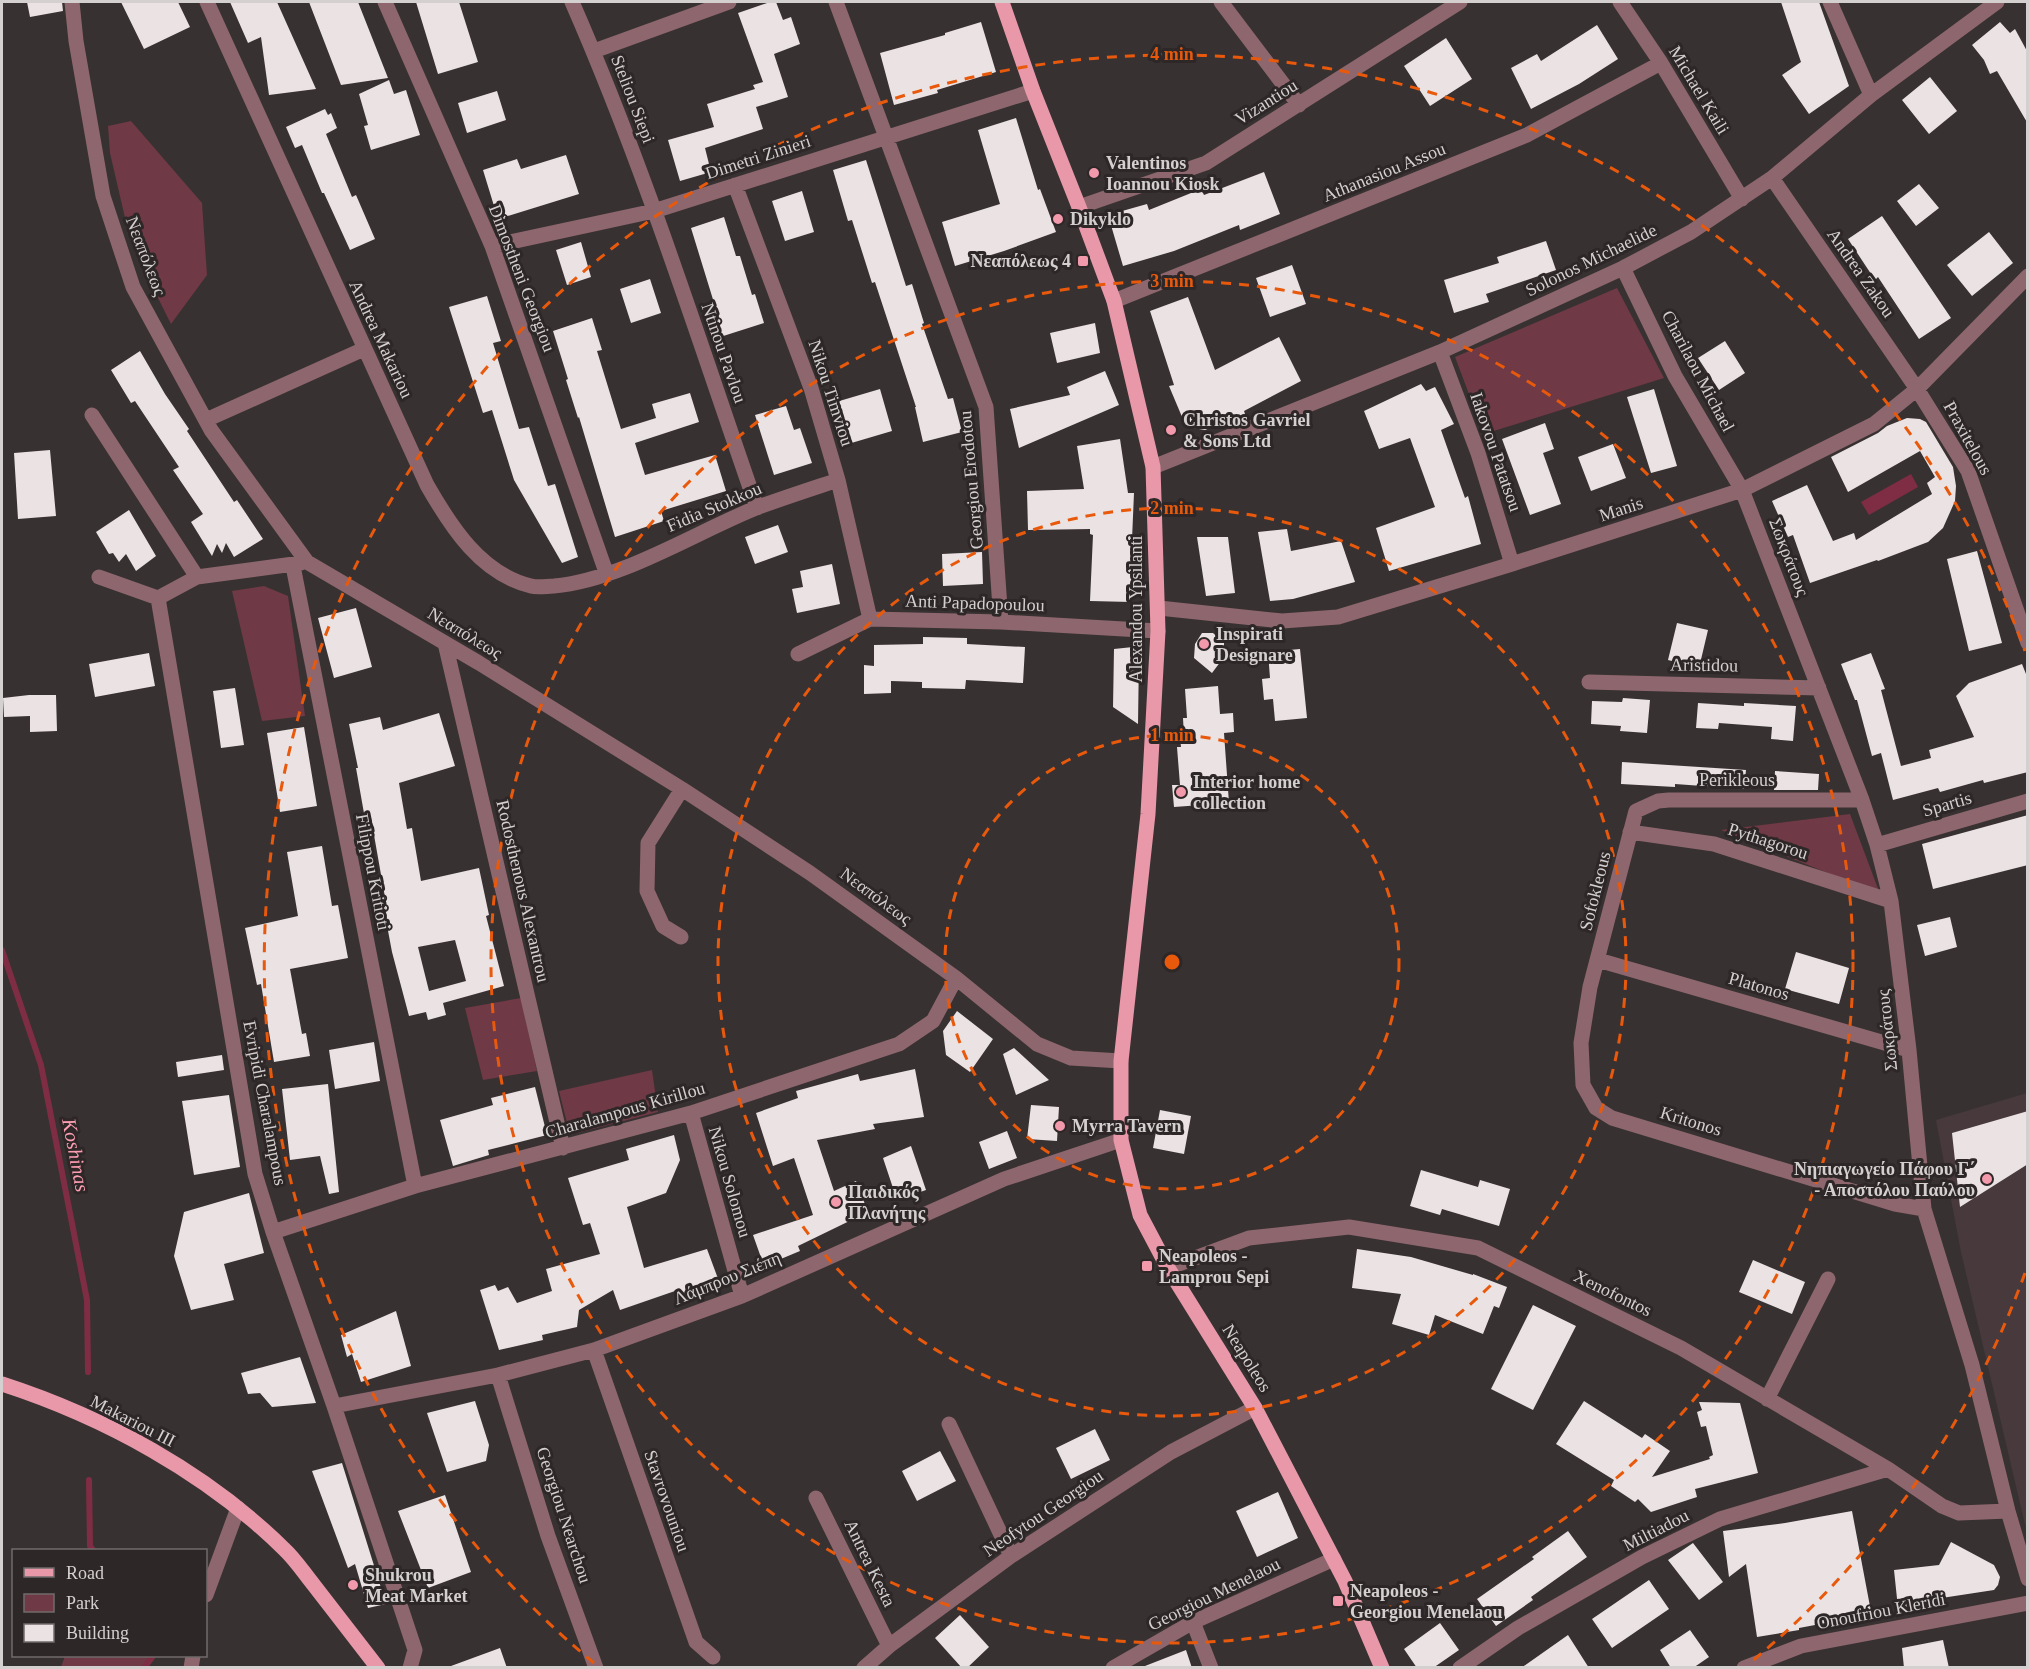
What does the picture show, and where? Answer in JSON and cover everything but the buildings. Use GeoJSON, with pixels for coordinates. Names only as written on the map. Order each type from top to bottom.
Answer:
{"type":"FeatureCollection","features":[{"type":"Feature","properties":{"kind":"main road","name":"Alexandou Ypsilanti"},"geometry":{"type":"LineString","coordinates":[[1002,2],[1033,91],[1114,301],[1153,467],[1158,632],[1148,814],[1121,1061]]}},
{"type":"Feature","properties":{"kind":"main road","name":"Neapoleos"},"geometry":{"type":"LineString","coordinates":[[1121,1061],[1121,1140],[1140,1215],[1168,1269],[1255,1408],[1334,1559],[1382,1668]]}},
{"type":"Feature","properties":{"kind":"main road","name":"Makariou III"},"geometry":{"type":"LineString","coordinates":[[2,1384],[70,1411],[145,1446],[192,1475],[238,1508],[285,1550],[378,1668]]}},
{"type":"Feature","properties":{"kind":"street","name":"Νεαπόλεως"},"geometry":{"type":"LineString","coordinates":[[72,2],[76,41],[103,196],[133,287],[206,420],[300,564],[445,643],[682,789],[810,873],[956,978],[1037,1044],[1071,1058],[1121,1061]]}},
{"type":"Feature","properties":{"kind":"street","name":"Andrea Makariou"},"geometry":{"type":"LineString","coordinates":[[207,2],[364,349],[432,493],[452,527],[475,553],[501,574],[534,587],[565,585],[608,575]]}},
{"type":"Feature","properties":{"kind":"street","name":"Dimostheni Georgiou"},"geometry":{"type":"LineString","coordinates":[[385,2],[492,246],[608,575]]}},
{"type":"Feature","properties":{"kind":"street","name":"Steliou Siepi"},"geometry":{"type":"LineString","coordinates":[[572,2],[594,51],[654,211]]}},
{"type":"Feature","properties":{"kind":"street"},"geometry":{"type":"LineString","coordinates":[[594,51],[729,2]]}},
{"type":"Feature","properties":{"kind":"street","name":"Georgiou Erodotou"},"geometry":{"type":"LineString","coordinates":[[836,2],[986,407],[1001,622]]}},
{"type":"Feature","properties":{"kind":"street"},"geometry":{"type":"LineString","coordinates":[[1221,2],[1299,105]]}},
{"type":"Feature","properties":{"kind":"street","name":"Vizantiou"},"geometry":{"type":"LineString","coordinates":[[1079,207],[1206,163],[1460,2]]}},
{"type":"Feature","properties":{"kind":"street","name":"Michael Kaili"},"geometry":{"type":"LineString","coordinates":[[1620,2],[1661,63],[1742,199]]}},
{"type":"Feature","properties":{"kind":"street"},"geometry":{"type":"LineString","coordinates":[[1830,2],[1871,95]]}},
{"type":"Feature","properties":{"kind":"street","name":"Solonos Michaelide"},"geometry":{"type":"LineString","coordinates":[[1153,467],[1440,352],[1623,268],[1691,232],[1772,178],[1871,95],[1996,2]]}},
{"type":"Feature","properties":{"kind":"street","name":"Athanasiou Assou"},"geometry":{"type":"LineString","coordinates":[[1114,301],[1527,135],[1661,63]]}},
{"type":"Feature","properties":{"kind":"street","name":"Dimetri Zinieri"},"geometry":{"type":"LineString","coordinates":[[492,246],[654,211],[1033,91]]}},
{"type":"Feature","properties":{"kind":"street","name":"Andrea Zakou"},"geometry":{"type":"LineString","coordinates":[[1772,178],[1917,389]]}},
{"type":"Feature","properties":{"kind":"street","name":"Nikou Timviou"},"geometry":{"type":"LineString","coordinates":[[735,185],[811,388],[838,480],[870,619]]}},
{"type":"Feature","properties":{"kind":"street","name":"Ntinou Pavlou"},"geometry":{"type":"LineString","coordinates":[[654,211],[757,508]]}},
{"type":"Feature","properties":{"kind":"street","name":"Charilaou Michael"},"geometry":{"type":"LineString","coordinates":[[1623,268],[1675,376],[1742,490]]}},
{"type":"Feature","properties":{"kind":"street","name":"Manis"},"geometry":{"type":"LineString","coordinates":[[1159,608],[1282,621],[1338,617],[1742,490],[1874,424],[1917,389],[2028,276]]}},
{"type":"Feature","properties":{"kind":"street"},"geometry":{"type":"LineString","coordinates":[[206,420],[364,349]]}},
{"type":"Feature","properties":{"kind":"street","name":"Iakovou Patatsou"},"geometry":{"type":"LineString","coordinates":[[1440,352],[1478,453],[1512,564]]}},
{"type":"Feature","properties":{"kind":"street","name":"Praxitelous"},"geometry":{"type":"LineString","coordinates":[[1917,389],[1968,471],[2028,643]]}},
{"type":"Feature","properties":{"kind":"street"},"geometry":{"type":"LineString","coordinates":[[92,415],[197,577]]}},
{"type":"Feature","properties":{"kind":"street","name":"Fidia Stokkou"},"geometry":{"type":"LineString","coordinates":[[608,575],[757,508],[838,480]]}},
{"type":"Feature","properties":{"kind":"street","name":"Σωκράτους"},"geometry":{"type":"LineString","coordinates":[[1742,490],[1863,800],[1877,845],[1891,901],[1910,1050],[1924,1209],[1972,1365],[2008,1511],[2028,1579]]}},
{"type":"Feature","properties":{"kind":"street"},"geometry":{"type":"LineString","coordinates":[[99,577],[158,598],[197,577],[300,564]]}},
{"type":"Feature","properties":{"kind":"street","name":"Filippou Kritioti"},"geometry":{"type":"LineString","coordinates":[[300,564],[416,1186]]}},
{"type":"Feature","properties":{"kind":"street","name":"Evripidi Charalampous"},"geometry":{"type":"LineString","coordinates":[[158,598],[255,1174],[415,1650],[411,1668]]}},
{"type":"Feature","properties":{"kind":"street","name":"Anti Papadopoulou"},"geometry":{"type":"LineString","coordinates":[[798,654],[870,619],[1001,622],[1158,632]]}},
{"type":"Feature","properties":{"kind":"street","name":"Rodosthenous Alexantrou"},"geometry":{"type":"LineString","coordinates":[[445,643],[563,1148]]}},
{"type":"Feature","properties":{"kind":"street","name":"Aristidou"},"geometry":{"type":"LineString","coordinates":[[1589,682],[1819,688]]}},
{"type":"Feature","properties":{"kind":"street"},"geometry":{"type":"LineString","coordinates":[[681,937],[663,926],[647,891],[647,871],[648,843],[682,789]]}},
{"type":"Feature","properties":{"kind":"street","name":"Perikleous"},"geometry":{"type":"LineString","coordinates":[[1630,832],[1636,812],[1658,801],[1863,800]]}},
{"type":"Feature","properties":{"kind":"street","name":"Spartis"},"geometry":{"type":"LineString","coordinates":[[1877,845],[2028,801]]}},
{"type":"Feature","properties":{"kind":"street","name":"Pythagorou"},"geometry":{"type":"LineString","coordinates":[[1630,832],[1714,844],[1891,901]]}},
{"type":"Feature","properties":{"kind":"street","name":"Sofokleous"},"geometry":{"type":"LineString","coordinates":[[1598,960],[1630,832]]}},
{"type":"Feature","properties":{"kind":"street","name":"Platonos"},"geometry":{"type":"LineString","coordinates":[[1598,960],[1910,1050]]}},
{"type":"Feature","properties":{"kind":"street","name":"Kritonos"},"geometry":{"type":"LineString","coordinates":[[1598,960],[1590,987],[1581,1043],[1583,1085],[1596,1108],[1612,1118],[1895,1204],[1924,1209]]}},
{"type":"Feature","properties":{"kind":"street","name":"Charalampous Kirillou"},"geometry":{"type":"LineString","coordinates":[[273,1232],[416,1186],[691,1113],[899,1044],[933,1020],[956,978]]}},
{"type":"Feature","properties":{"kind":"street","name":"Nikou Solomou"},"geometry":{"type":"LineString","coordinates":[[691,1113],[742,1296]]}},
{"type":"Feature","properties":{"kind":"street","name":"Λάμπρου Σιέπη"},"geometry":{"type":"LineString","coordinates":[[334,1406],[498,1375],[594,1350],[742,1296],[1004,1179],[1121,1140]]}},
{"type":"Feature","properties":{"kind":"street","name":"Xenofontos"},"geometry":{"type":"LineString","coordinates":[[1168,1269],[1249,1238],[1349,1227],[1478,1248],[1681,1348],[1888,1469],[1942,1506],[1959,1513],[2008,1511]]}},
{"type":"Feature","properties":{"kind":"street"},"geometry":{"type":"LineString","coordinates":[[1767,1399],[1828,1279]]}},
{"type":"Feature","properties":{"kind":"street","name":"Stavrovouniou"},"geometry":{"type":"LineString","coordinates":[[594,1350],[696,1642],[713,1657]]}},
{"type":"Feature","properties":{"kind":"street","name":"Georgiou Nearchou"},"geometry":{"type":"LineString","coordinates":[[498,1375],[548,1536],[596,1668]]}},
{"type":"Feature","properties":{"kind":"street","name":"Neofytou Georgiou"},"geometry":{"type":"LineString","coordinates":[[864,1668],[889,1646],[1011,1556],[1171,1452],[1255,1408]]}},
{"type":"Feature","properties":{"kind":"street"},"geometry":{"type":"LineString","coordinates":[[949,1424],[1011,1556]]}},
{"type":"Feature","properties":{"kind":"street","name":"Miltiadou"},"geometry":{"type":"LineString","coordinates":[[1460,1668],[1518,1628],[1642,1557],[1720,1519],[1888,1469]]}},
{"type":"Feature","properties":{"kind":"street","name":"Antrea Kesta"},"geometry":{"type":"LineString","coordinates":[[816,1498],[889,1646]]}},
{"type":"Feature","properties":{"kind":"street"},"geometry":{"type":"LineString","coordinates":[[207,1592],[238,1508]]}},
{"type":"Feature","properties":{"kind":"street","name":"Georgiou Menelaou"},"geometry":{"type":"LineString","coordinates":[[1113,1668],[1193,1622],[1334,1559]]}},
{"type":"Feature","properties":{"kind":"street","name":"Onoufriou Kleridi"},"geometry":{"type":"LineString","coordinates":[[1744,1668],[1801,1646],[2028,1603]]}},
{"type":"Feature","properties":{"kind":"street"},"geometry":{"type":"LineString","coordinates":[[1193,1622],[1211,1668]]}},
{"type":"Feature","properties":{"kind":"shaded area"},"geometry":{"type":"Polygon","coordinates":[[[1911,474],[1918,487],[1869,515],[1861,502],[1911,474]]]}},
{"type":"Feature","properties":{"kind":"shaded area"},"geometry":{"type":"Polygon","coordinates":[[[2027,1093],[2027,1533],[1961,1252],[1936,1120],[2027,1093]]]}},
{"type":"Feature","properties":{"kind":"green space"},"geometry":{"type":"Polygon","coordinates":[[[131,121],[202,203],[207,275],[171,324],[129,235],[110,153],[108,126],[131,121]]]}},
{"type":"Feature","properties":{"kind":"green space"},"geometry":{"type":"Polygon","coordinates":[[[1617,288],[1664,378],[1484,434],[1455,357],[1617,288]]]}},
{"type":"Feature","properties":{"kind":"green space"},"geometry":{"type":"Polygon","coordinates":[[[264,586],[288,596],[305,716],[262,721],[232,591],[264,586]]]}},
{"type":"Feature","properties":{"kind":"green space"},"geometry":{"type":"Polygon","coordinates":[[[1850,814],[1880,894],[1721,830],[1850,814]]]}},
{"type":"Feature","properties":{"kind":"green space"},"geometry":{"type":"Polygon","coordinates":[[[521,998],[537,1071],[483,1080],[465,1008],[521,998]]]}},
{"type":"Feature","properties":{"kind":"green space"},"geometry":{"type":"Polygon","coordinates":[[[652,1070],[658,1112],[570,1135],[559,1091],[652,1070]]]}},
{"type":"Feature","properties":{"kind":"green space"},"geometry":{"type":"Polygon","coordinates":[[[65,1657],[152,1657],[147,1667],[61,1667],[65,1657]]]}},
{"type":"Feature","properties":{"kind":"waterway","name":"Koshinas"},"geometry":{"type":"LineString","coordinates":[[2,950],[41,1065],[87,1300],[88,1372]]}},
{"type":"Feature","properties":{"kind":"waterway","name":"Koshinas"},"geometry":{"type":"LineString","coordinates":[[89,1480],[90,1546],[92,1549]]}},
{"type":"Feature","properties":{"kind":"waterway","name":"Koshinas"},"geometry":{"type":"LineString","coordinates":[[144,1668],[152,1657]]}},
{"type":"Feature","properties":{"kind":"place","name":"Valentinos Ioannou Kiosk"},"geometry":{"type":"Point","coordinates":[1094,173]}},
{"type":"Feature","properties":{"kind":"place","name":"Dikyklo"},"geometry":{"type":"Point","coordinates":[1058,219]}},
{"type":"Feature","properties":{"kind":"place","name":"Νεαπόλεως 4"},"geometry":{"type":"Point","coordinates":[1083,261]}},
{"type":"Feature","properties":{"kind":"place","name":"Christos Gavriel & Sons Ltd"},"geometry":{"type":"Point","coordinates":[1171,430]}},
{"type":"Feature","properties":{"kind":"place","name":"Inspirati Designare"},"geometry":{"type":"Point","coordinates":[1204,644]}},
{"type":"Feature","properties":{"kind":"place","name":"Interior home collection"},"geometry":{"type":"Point","coordinates":[1181,792]}},
{"type":"Feature","properties":{"kind":"place","name":"Myrra Tavern"},"geometry":{"type":"Point","coordinates":[1060,1126]}},
{"type":"Feature","properties":{"kind":"place","name":"Νηπιαγωγείο Πάφου Γ΄ - Αποστόλου Παύλου"},"geometry":{"type":"Point","coordinates":[1987,1179]}},
{"type":"Feature","properties":{"kind":"place","name":"Παιδικός Πλανήτης"},"geometry":{"type":"Point","coordinates":[836,1202]}},
{"type":"Feature","properties":{"kind":"place","name":"Neapoleos - Lamprou Sepi"},"geometry":{"type":"Point","coordinates":[1147,1266]}},
{"type":"Feature","properties":{"kind":"place","name":"Shukrou Meat Market"},"geometry":{"type":"Point","coordinates":[353,1585]}},
{"type":"Feature","properties":{"kind":"place","name":"Neapoleos - Georgiou Menelaou"},"geometry":{"type":"Point","coordinates":[1338,1601]}}]}
